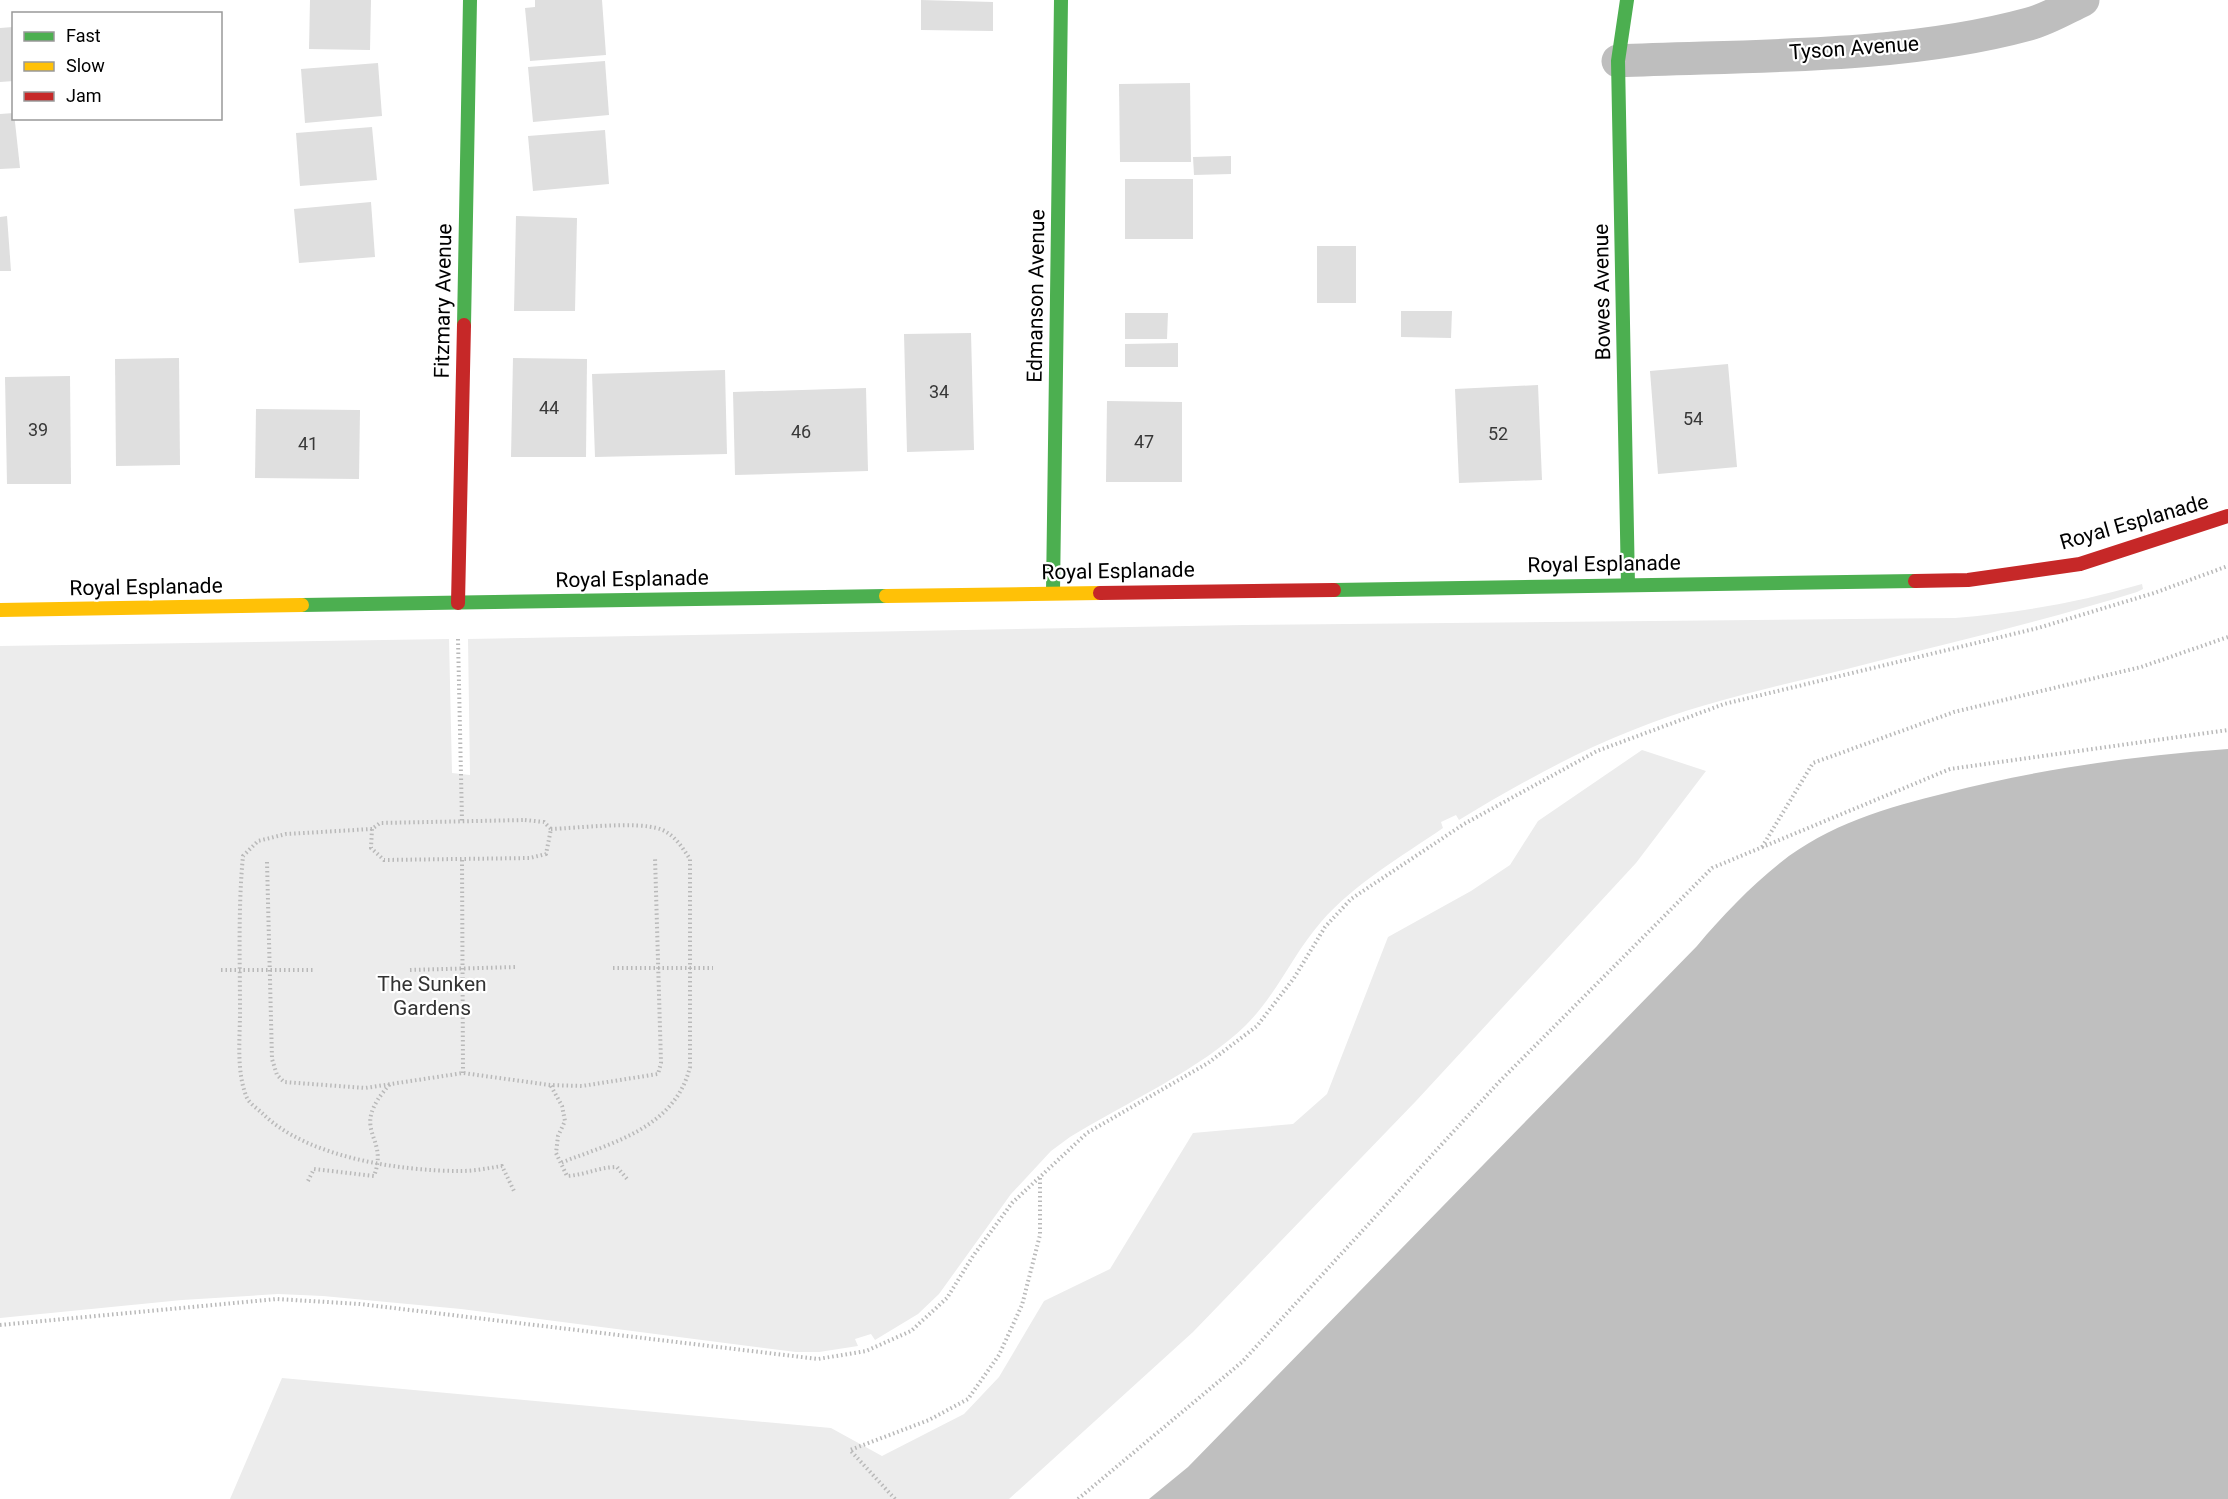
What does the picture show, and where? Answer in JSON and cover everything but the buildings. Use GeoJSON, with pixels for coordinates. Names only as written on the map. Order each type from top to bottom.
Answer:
{"type":"FeatureCollection","features":[{"type":"Feature","properties":{"kind":"street","name":"Fitzmary Avenue"},"geometry":{"type":"LineString","coordinates":[[458,603],[470,0]]}},
{"type":"Feature","properties":{"kind":"street","name":"Edmanson Avenue"},"geometry":{"type":"LineString","coordinates":[[1053,592],[1061,0]]}},
{"type":"Feature","properties":{"kind":"street","name":"Bowes Avenue"},"geometry":{"type":"LineString","coordinates":[[1627,0],[1618,62],[1629,585]]}},
{"type":"Feature","properties":{"kind":"street","name":"Tyson Avenue"},"geometry":{"type":"LineString","coordinates":[[1618,62],[1858,50],[1949,40],[2031,24],[2083,0]]}},
{"type":"Feature","properties":{"kind":"street","name":"Royal Esplanade"},"geometry":{"type":"LineString","coordinates":[[0,610],[1053,592],[1968,580],[2080,564],[2228,516]]}},
{"type":"Feature","properties":{"kind":"path"},"geometry":{"type":"LineString","coordinates":[[0,1325],[278,1299],[360,1304],[818,1359],[866,1351],[912,1331],[947,1298],[973,1256],[1012,1203],[1087,1133],[1208,1063],[1257,1026],[1294,978],[1325,927],[1351,899],[1464,824],[1597,750],[1724,704],[2038,628],[2154,593],[2228,566]]}},
{"type":"Feature","properties":{"kind":"path"},"geometry":{"type":"LineString","coordinates":[[458,603],[462,821]]}},
{"type":"Feature","properties":{"kind":"path"},"geometry":{"type":"LineString","coordinates":[[1762,847],[1813,763],[1954,712],[2141,668],[2228,637]]}},
{"type":"Feature","properties":{"kind":"path"},"geometry":{"type":"LineString","coordinates":[[1078,1499],[1242,1362],[1498,1083],[1712,868],[1950,769],[2228,730]]}},
{"type":"Feature","properties":{"kind":"path"},"geometry":{"type":"LineString","coordinates":[[514,1191],[502,1166],[463,1171],[379,1165],[294,1136],[271,1122],[248,1099],[241,1067],[239,901],[243,856],[258,841],[286,834],[372,828],[380,824],[535,821],[544,822],[551,829],[639,826],[660,829],[677,841],[690,858],[690,1067],[685,1088],[669,1110],[627,1137],[560,1163]]}},
{"type":"Feature","properties":{"kind":"path"},"geometry":{"type":"LineString","coordinates":[[372,828],[370,848],[384,860],[530,858],[546,854],[551,829]]}},
{"type":"Feature","properties":{"kind":"path"},"geometry":{"type":"LineString","coordinates":[[267,862],[272,1059],[277,1075],[284,1082],[365,1088],[463,1073],[550,1085],[582,1086],[658,1074],[662,1063],[655,857]]}},
{"type":"Feature","properties":{"kind":"path"},"geometry":{"type":"LineString","coordinates":[[462,860],[463,1073]]}},
{"type":"Feature","properties":{"kind":"path"},"geometry":{"type":"LineString","coordinates":[[410,970],[517,968]]}},
{"type":"Feature","properties":{"kind":"path"},"geometry":{"type":"LineString","coordinates":[[613,968],[713,968]]}},
{"type":"Feature","properties":{"kind":"path"},"geometry":{"type":"LineString","coordinates":[[221,970],[315,970]]}},
{"type":"Feature","properties":{"kind":"path"},"geometry":{"type":"LineString","coordinates":[[308,1181],[314,1169],[374,1176],[379,1165],[377,1145],[369,1128],[370,1114],[390,1084]]}},
{"type":"Feature","properties":{"kind":"path"},"geometry":{"type":"LineString","coordinates":[[550,1085],[562,1106],[565,1121],[558,1136],[556,1153],[567,1176],[584,1176],[606,1167],[617,1167],[627,1179]]}},
{"type":"Feature","properties":{"kind":"path"},"geometry":{"type":"LineString","coordinates":[[895,1499],[850,1450],[929,1420],[968,1399],[999,1355],[1022,1305],[1040,1235],[1040,1177]]}},
{"type":"Feature","properties":{"kind":"green space","name":"The Sunken Gardens"},"geometry":{"type":"Polygon","coordinates":[[[2142,584],[2143,589],[2137,592],[2065,613],[1685,711],[1610,739],[1566,760],[1459,820],[1456,815],[1441,822],[1443,828],[1379,871],[1334,908],[1311,934],[1267,1000],[1246,1025],[1228,1041],[1185,1071],[1070,1137],[1051,1151],[1011,1194],[939,1294],[918,1314],[875,1340],[871,1334],[855,1339],[858,1346],[819,1352],[796,1352],[461,1309],[278,1294],[182,1300],[0,1318],[0,646],[449,639],[452,773],[470,775],[468,639],[1244,625],[1955,618],[2049,606],[2142,584]]]}},
{"type":"Feature","properties":{"kind":"green space"},"geometry":{"type":"Polygon","coordinates":[[[1642,750],[1706,771],[1636,863],[1416,1101],[1193,1332],[1009,1499],[230,1499],[282,1378],[831,1428],[882,1456],[964,1414],[999,1377],[1044,1301],[1110,1269],[1193,1133],[1293,1124],[1327,1094],[1388,937],[1471,891],[1510,865],[1538,821],[1642,750]]]}},
{"type":"Feature","properties":{"kind":"shaded area"},"geometry":{"type":"Polygon","coordinates":[[[2228,749],[2228,1499],[1149,1499],[1188,1467],[1697,946],[1736,903],[1780,863],[1798,850],[1859,819],[1924,798],[2016,777],[2086,765],[2157,755],[2228,749]]]}},
{"type":"Feature","properties":{"kind":"traffic: fast"},"geometry":{"type":"LineString","coordinates":[[464,325],[470,0]]}},
{"type":"Feature","properties":{"kind":"traffic: fast"},"geometry":{"type":"LineString","coordinates":[[1053,592],[1061,0]]}},
{"type":"Feature","properties":{"kind":"traffic: fast"},"geometry":{"type":"LineString","coordinates":[[1627,0],[1618,61],[1628,585]]}},
{"type":"Feature","properties":{"kind":"traffic: fast"},"geometry":{"type":"LineString","coordinates":[[1334,590],[1915,581]]}},
{"type":"Feature","properties":{"kind":"traffic: fast"},"geometry":{"type":"LineString","coordinates":[[302,605],[886,596]]}},
{"type":"Feature","properties":{"kind":"traffic: slow"},"geometry":{"type":"LineString","coordinates":[[886,596],[1100,593]]}},
{"type":"Feature","properties":{"kind":"traffic: slow"},"geometry":{"type":"LineString","coordinates":[[0,610],[302,605]]}},
{"type":"Feature","properties":{"kind":"traffic: jam"},"geometry":{"type":"LineString","coordinates":[[458,603],[464,325]]}},
{"type":"Feature","properties":{"kind":"traffic: jam"},"geometry":{"type":"LineString","coordinates":[[1915,581],[1968,580],[2080,564],[2228,516]]}},
{"type":"Feature","properties":{"kind":"traffic: jam"},"geometry":{"type":"LineString","coordinates":[[1100,593],[1334,590]]}}]}
